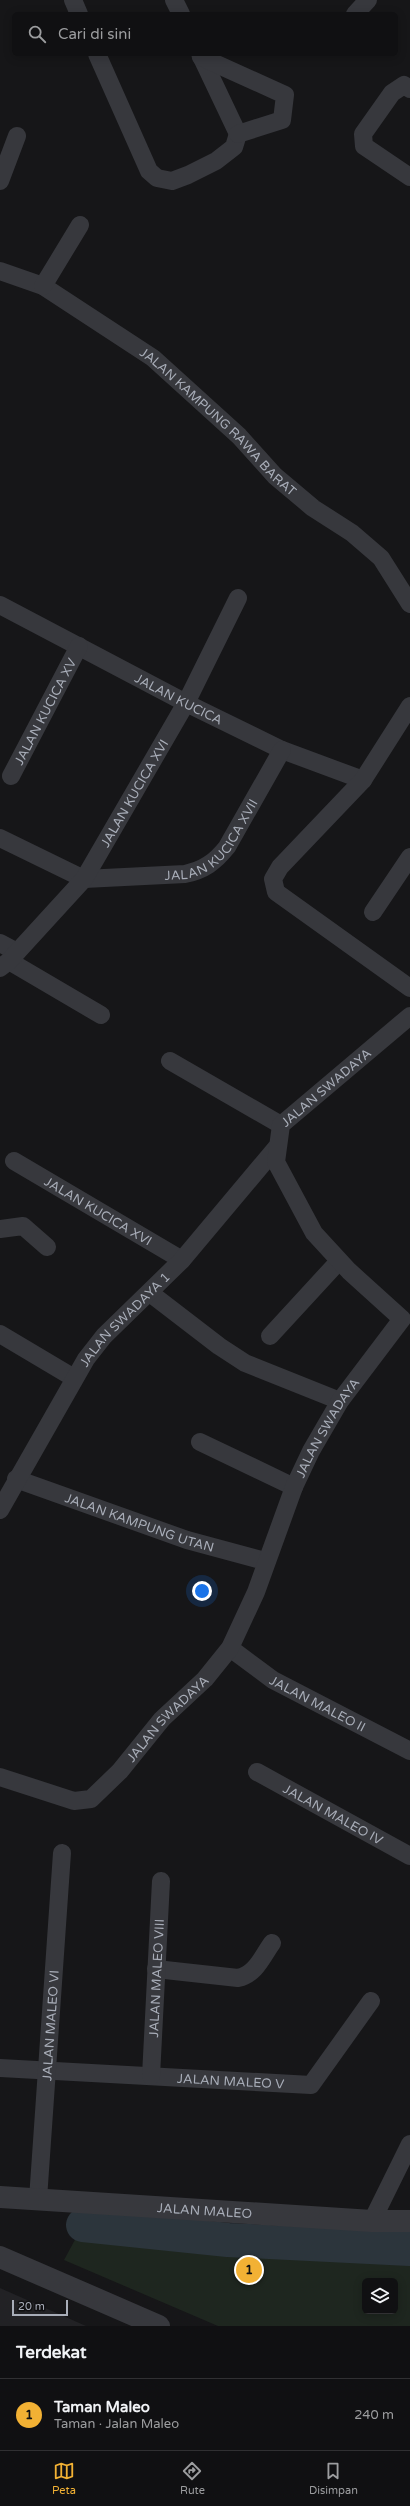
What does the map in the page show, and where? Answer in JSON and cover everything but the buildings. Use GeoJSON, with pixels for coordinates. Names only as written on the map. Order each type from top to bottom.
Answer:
{"type":"FeatureCollection","features":[{"type":"Feature","properties":{"kind":"street"},"geometry":{"type":"LineString","coordinates":[[73,0],[78,12]]}},
{"type":"Feature","properties":{"kind":"street"},"geometry":{"type":"LineString","coordinates":[[174,0],[179,12]]}},
{"type":"Feature","properties":{"kind":"street"},"geometry":{"type":"LineString","coordinates":[[357,12],[368,0]]}},
{"type":"Feature","properties":{"kind":"street"},"geometry":{"type":"LineString","coordinates":[[98,56],[149,171],[156,178],[172,181],[216,161],[234,147],[238,134],[200,56]]}},
{"type":"Feature","properties":{"kind":"street"},"geometry":{"type":"LineString","coordinates":[[200,56],[285,95],[282,120],[238,134]]}},
{"type":"Feature","properties":{"kind":"street"},"geometry":{"type":"LineString","coordinates":[[410,89],[404,85],[392,93],[363,134],[362,140],[364,146],[410,177]]}},
{"type":"Feature","properties":{"kind":"street"},"geometry":{"type":"LineString","coordinates":[[0,181],[17,136]]}},
{"type":"Feature","properties":{"kind":"street"},"geometry":{"type":"LineString","coordinates":[[43,286],[80,225]]}},
{"type":"Feature","properties":{"kind":"street","name":"JALAN KAMPUNG RAWA BARAT"},"geometry":{"type":"LineString","coordinates":[[0,271],[43,286],[153,358],[184,384],[239,436],[275,476],[313,508],[352,534],[381,558],[410,604]]}},
{"type":"Feature","properties":{"kind":"street","name":"JALAN KUCICA XVI"},"geometry":{"type":"LineString","coordinates":[[9,960],[84,879],[186,703],[238,598]]}},
{"type":"Feature","properties":{"kind":"street","name":"JALAN KUCICA"},"geometry":{"type":"LineString","coordinates":[[0,605],[186,703],[282,750],[363,780]]}},
{"type":"Feature","properties":{"kind":"street","name":"JALAN KUCICA XV"},"geometry":{"type":"LineString","coordinates":[[10,776],[79,646]]}},
{"type":"Feature","properties":{"kind":"street"},"geometry":{"type":"LineString","coordinates":[[410,706],[363,780],[280,867],[273,879],[276,892],[410,988]]}},
{"type":"Feature","properties":{"kind":"street","name":"JALAN KUCICA XVII"},"geometry":{"type":"LineString","coordinates":[[84,879],[185,874],[200,871],[210,865],[227,847],[282,750]]}},
{"type":"Feature","properties":{"kind":"street"},"geometry":{"type":"LineString","coordinates":[[0,838],[84,879]]}},
{"type":"Feature","properties":{"kind":"street"},"geometry":{"type":"LineString","coordinates":[[373,912],[410,857]]}},
{"type":"Feature","properties":{"kind":"street"},"geometry":{"type":"LineString","coordinates":[[0,943],[9,960],[101,1015]]}},
{"type":"Feature","properties":{"kind":"street","name":"JALAN SWADAYA"},"geometry":{"type":"LineString","coordinates":[[0,1777],[74,1801],[91,1799],[120,1771],[157,1725],[205,1679],[230,1648],[256,1592],[265,1562],[279,1531],[294,1488],[340,1401],[402,1319],[339,1261],[314,1232],[276,1162],[276,1148],[281,1125],[410,1016]]}},
{"type":"Feature","properties":{"kind":"street"},"geometry":{"type":"LineString","coordinates":[[170,1061],[281,1125]]}},
{"type":"Feature","properties":{"kind":"street","name":"JALAN SWADAYA 1"},"geometry":{"type":"LineString","coordinates":[[0,1510],[16,1479],[74,1378],[104,1336],[150,1293],[182,1260],[276,1148]]}},
{"type":"Feature","properties":{"kind":"street","name":"JALAN KUCICA XVI"},"geometry":{"type":"LineString","coordinates":[[14,1161],[182,1260]]}},
{"type":"Feature","properties":{"kind":"street"},"geometry":{"type":"LineString","coordinates":[[0,1229],[23,1226],[47,1247]]}},
{"type":"Feature","properties":{"kind":"street"},"geometry":{"type":"LineString","coordinates":[[270,1336],[339,1261]]}},
{"type":"Feature","properties":{"kind":"street"},"geometry":{"type":"LineString","coordinates":[[150,1293],[219,1346],[245,1363],[340,1401]]}},
{"type":"Feature","properties":{"kind":"street"},"geometry":{"type":"LineString","coordinates":[[0,1334],[74,1378]]}},
{"type":"Feature","properties":{"kind":"street"},"geometry":{"type":"LineString","coordinates":[[200,1442],[294,1488]]}},
{"type":"Feature","properties":{"kind":"street","name":"JALAN KAMPUNG UTAN"},"geometry":{"type":"LineString","coordinates":[[16,1479],[187,1540],[265,1562]]}},
{"type":"Feature","properties":{"kind":"street","name":"JALAN MALEO II"},"geometry":{"type":"LineString","coordinates":[[230,1648],[272,1680],[410,1751]]}},
{"type":"Feature","properties":{"kind":"street","name":"JALAN MALEO IV"},"geometry":{"type":"LineString","coordinates":[[257,1772],[410,1856]]}},
{"type":"Feature","properties":{"kind":"street","name":"JALAN MALEO VI"},"geometry":{"type":"LineString","coordinates":[[38,2199],[62,1853]]}},
{"type":"Feature","properties":{"kind":"street","name":"JALAN MALEO VIII"},"geometry":{"type":"LineString","coordinates":[[151,2076],[161,1881]]}},
{"type":"Feature","properties":{"kind":"street"},"geometry":{"type":"LineString","coordinates":[[156,1969],[238,1978],[252,1973],[272,1943]]}},
{"type":"Feature","properties":{"kind":"street","name":"JALAN MALEO V"},"geometry":{"type":"LineString","coordinates":[[0,2068],[311,2085],[371,2002]]}},
{"type":"Feature","properties":{"kind":"street"},"geometry":{"type":"LineString","coordinates":[[372,2221],[410,2144]]}},
{"type":"Feature","properties":{"kind":"street","name":"JALAN MALEO"},"geometry":{"type":"LineString","coordinates":[[0,2196],[372,2221],[410,2221]]}},
{"type":"Feature","properties":{"kind":"street"},"geometry":{"type":"LineString","coordinates":[[0,2257],[159,2326]]}},
{"type":"Feature","properties":{"kind":"shaded area"},"geometry":{"type":"Polygon","coordinates":[[[83,2225],[410,2248],[410,2326],[218,2326],[64,2260],[83,2225]]]}},
{"type":"Feature","properties":{"kind":"shaded area"},"geometry":{"type":"Polygon","coordinates":[[[0,2288],[86,2326],[0,2326],[0,2288]]]}},
{"type":"Feature","properties":{"kind":"waterway"},"geometry":{"type":"LineString","coordinates":[[83,2225],[228,2240],[410,2249]]}},
{"type":"Feature","properties":{"kind":"place","name":"Taman Maleo"},"geometry":{"type":"Point","coordinates":[249,2270]}}]}
